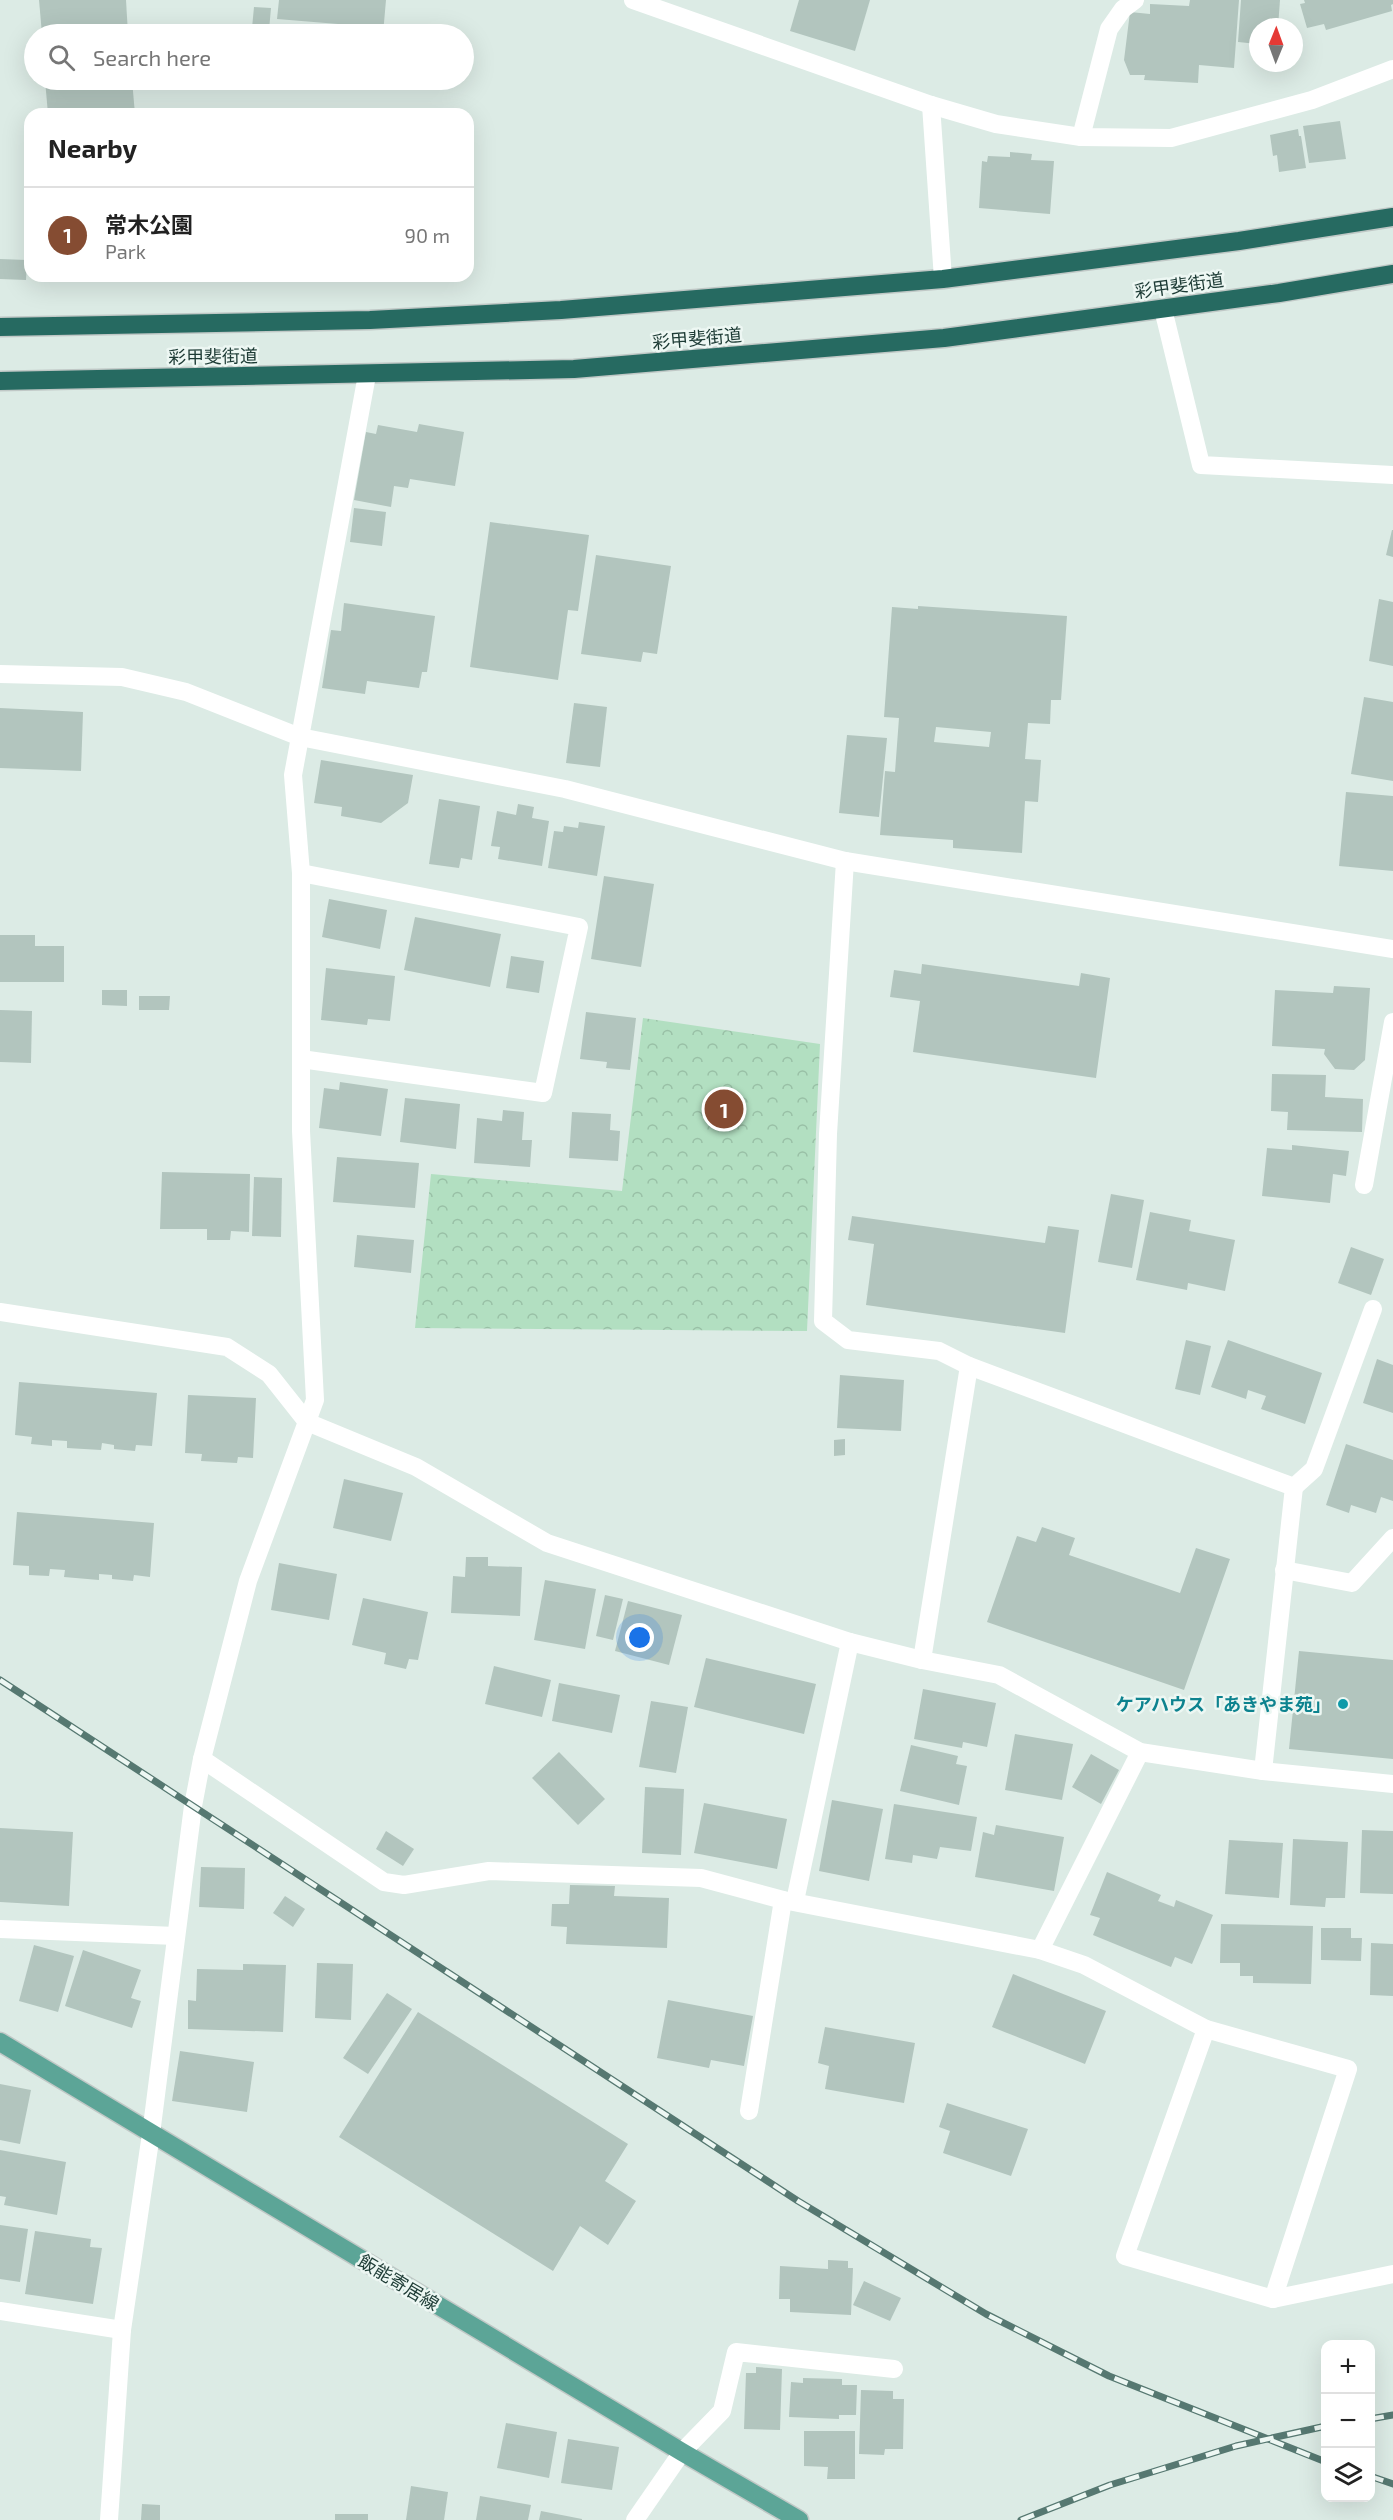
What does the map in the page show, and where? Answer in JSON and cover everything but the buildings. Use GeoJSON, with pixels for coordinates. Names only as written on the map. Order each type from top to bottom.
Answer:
{"type":"FeatureCollection","features":[{"type":"Feature","properties":{"kind":"highway","name":"彩甲斐街道"},"geometry":{"type":"LineString","coordinates":[[0,327],[370,320],[561,310],[943,279],[1239,241],[1393,218]]}},
{"type":"Feature","properties":{"kind":"highway","name":"彩甲斐街道"},"geometry":{"type":"LineString","coordinates":[[0,381],[574,369],[944,338],[1163,309],[1393,274]]}},
{"type":"Feature","properties":{"kind":"main road","name":"飯能寄居線"},"geometry":{"type":"LineString","coordinates":[[0,2042],[799,2520]]}},
{"type":"Feature","properties":{"kind":"street"},"geometry":{"type":"LineString","coordinates":[[633,0],[931,105],[996,124],[1081,137],[1171,138],[1312,100],[1393,69]]}},
{"type":"Feature","properties":{"kind":"street"},"geometry":{"type":"LineString","coordinates":[[1081,137],[1109,29],[1124,9],[1135,0]]}},
{"type":"Feature","properties":{"kind":"street"},"geometry":{"type":"LineString","coordinates":[[931,105],[943,279]]}},
{"type":"Feature","properties":{"kind":"street"},"geometry":{"type":"LineString","coordinates":[[1163,309],[1201,465],[1393,475]]}},
{"type":"Feature","properties":{"kind":"street"},"geometry":{"type":"LineString","coordinates":[[109,2520],[122,2330],[151,2134],[193,1806],[202,1758],[248,1581],[315,1400],[301,1131],[301,873],[293,775],[367,375]]}},
{"type":"Feature","properties":{"kind":"street"},"geometry":{"type":"LineString","coordinates":[[0,674],[122,677],[186,692],[300,737],[565,789],[845,861],[1393,949]]}},
{"type":"Feature","properties":{"kind":"street"},"geometry":{"type":"LineString","coordinates":[[845,861],[828,1134],[823,1321],[848,1340],[939,1351],[969,1366],[1294,1487]]}},
{"type":"Feature","properties":{"kind":"street"},"geometry":{"type":"LineString","coordinates":[[301,873],[579,927],[543,1093],[301,1059]]}},
{"type":"Feature","properties":{"kind":"street"},"geometry":{"type":"LineString","coordinates":[[1364,1185],[1393,1022]]}},
{"type":"Feature","properties":{"kind":"street"},"geometry":{"type":"LineString","coordinates":[[1263,1771],[1294,1487],[1314,1469],[1373,1309]]}},
{"type":"Feature","properties":{"kind":"street"},"geometry":{"type":"LineString","coordinates":[[0,1312],[227,1347],[269,1374],[307,1422],[416,1467],[547,1543],[850,1642],[922,1660],[999,1675],[1140,1752],[1263,1771],[1393,1784]]}},
{"type":"Feature","properties":{"kind":"street"},"geometry":{"type":"LineString","coordinates":[[922,1660],[969,1366]]}},
{"type":"Feature","properties":{"kind":"street"},"geometry":{"type":"LineString","coordinates":[[1284,1570],[1352,1583],[1393,1538]]}},
{"type":"Feature","properties":{"kind":"street"},"geometry":{"type":"LineString","coordinates":[[749,2111],[789,1900],[850,1642]]}},
{"type":"Feature","properties":{"kind":"street"},"geometry":{"type":"LineString","coordinates":[[1040,1950],[1140,1752]]}},
{"type":"Feature","properties":{"kind":"street"},"geometry":{"type":"LineString","coordinates":[[202,1758],[384,1882],[404,1885],[489,1871],[701,1878],[789,1900],[1040,1950],[1084,1965],[1206,2029],[1348,2069],[1273,2299]]}},
{"type":"Feature","properties":{"kind":"street"},"geometry":{"type":"LineString","coordinates":[[0,1929],[176,1936]]}},
{"type":"Feature","properties":{"kind":"street"},"geometry":{"type":"LineString","coordinates":[[1206,2029],[1125,2256],[1273,2299],[1393,2274]]}},
{"type":"Feature","properties":{"kind":"street"},"geometry":{"type":"LineString","coordinates":[[0,2311],[122,2330]]}},
{"type":"Feature","properties":{"kind":"street"},"geometry":{"type":"LineString","coordinates":[[635,2520],[682,2452],[722,2411],[735,2352],[894,2369]]}},
{"type":"Feature","properties":{"kind":"green space"},"geometry":{"type":"Polygon","coordinates":[[[643,1018],[820,1044],[807,1331],[415,1328],[431,1174],[622,1191],[643,1018]]]}},
{"type":"Feature","properties":{"kind":"railway"},"geometry":{"type":"LineString","coordinates":[[0,1680],[798,2201],[986,2314],[1109,2376],[1321,2460]]}},
{"type":"Feature","properties":{"kind":"railway"},"geometry":{"type":"LineString","coordinates":[[1375,2418],[1393,2415]]}},
{"type":"Feature","properties":{"kind":"railway"},"geometry":{"type":"LineString","coordinates":[[1021,2520],[1110,2485],[1236,2446],[1321,2427]]}},
{"type":"Feature","properties":{"kind":"railway"},"geometry":{"type":"LineString","coordinates":[[1375,2478],[1393,2484]]}},
{"type":"Feature","properties":{"kind":"place","name":"常木公園"},"geometry":{"type":"Point","coordinates":[724,1109]}},
{"type":"Feature","properties":{"kind":"place","name":"ケアハウス「あきやま苑」"},"geometry":{"type":"Point","coordinates":[1343,1704]}}]}
